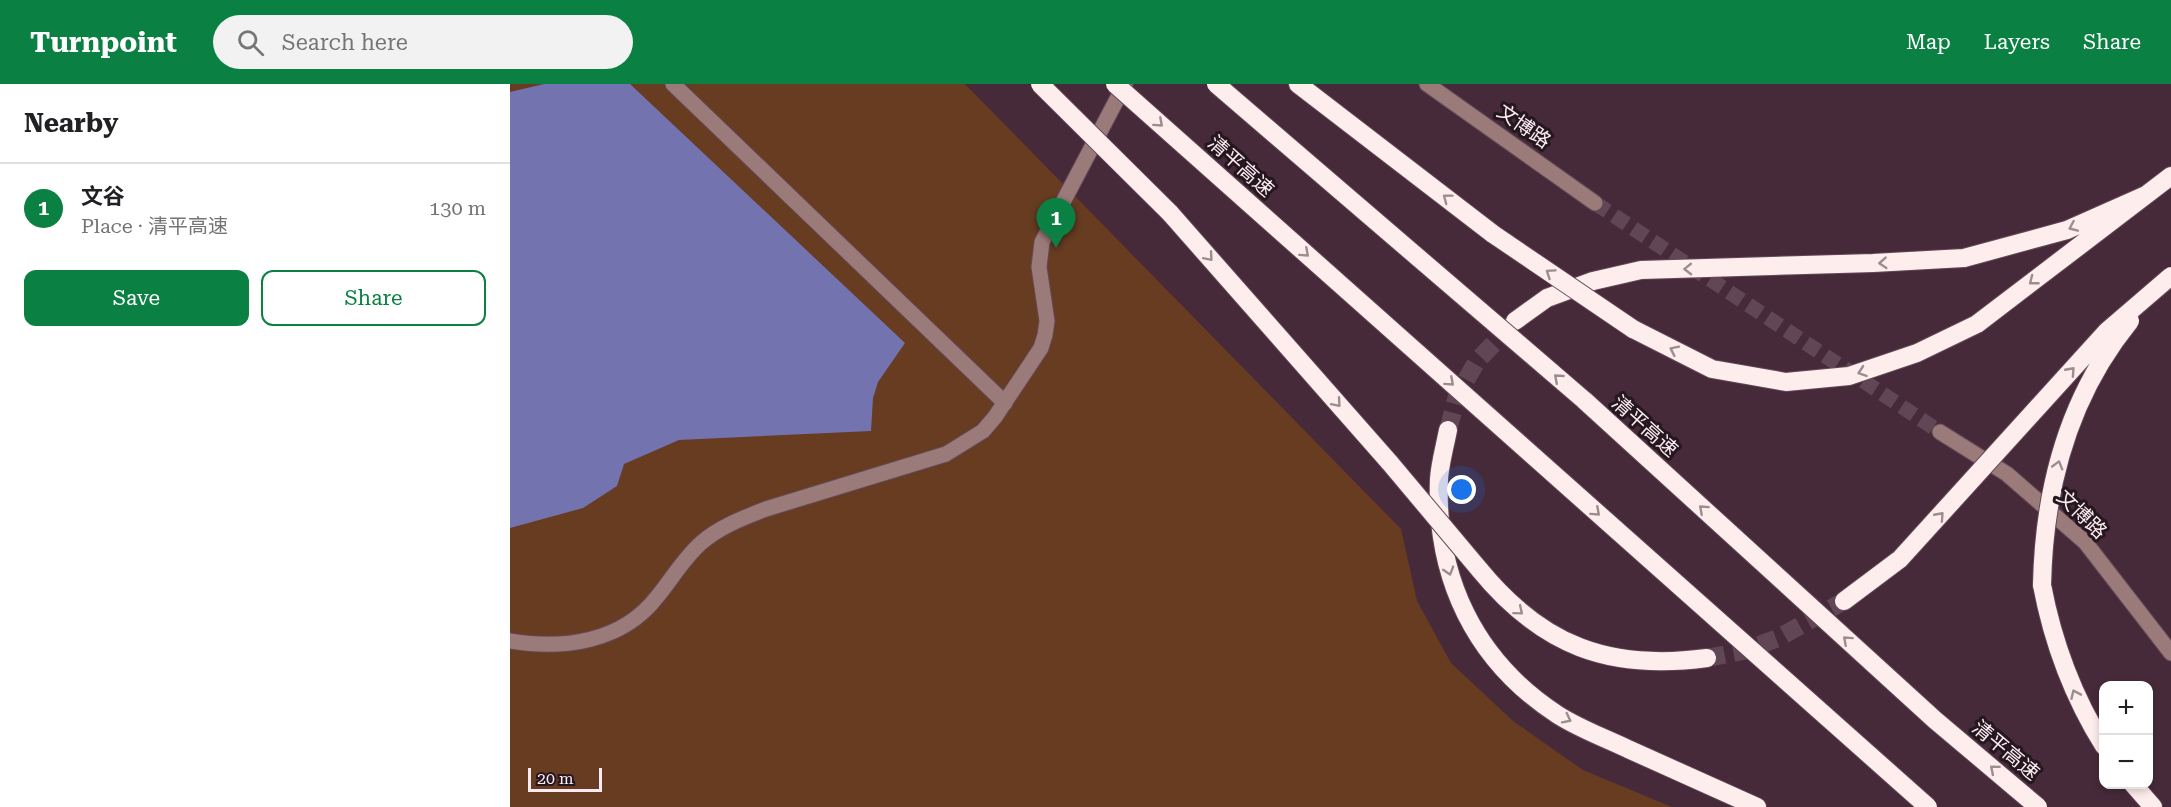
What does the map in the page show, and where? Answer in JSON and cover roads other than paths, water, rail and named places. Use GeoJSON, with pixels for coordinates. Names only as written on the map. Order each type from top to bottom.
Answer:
{"type":"FeatureCollection","features":[{"type":"Feature","properties":{"kind":"highway"},"geometry":{"type":"LineString","coordinates":[[1040,84],[1170,213],[1390,463],[1500,594],[1524,615],[1550,633],[1580,648],[1611,657],[1642,662],[1675,662],[1707,658]]}},
{"type":"Feature","properties":{"kind":"highway","name":"清平高速"},"geometry":{"type":"LineString","coordinates":[[1115,84],[1928,807]]}},
{"type":"Feature","properties":{"kind":"highway","name":"清平高速"},"geometry":{"type":"LineString","coordinates":[[1216,84],[1584,400],[1935,720],[2038,807]]}},
{"type":"Feature","properties":{"kind":"highway"},"geometry":{"type":"LineString","coordinates":[[1298,84],[1493,234],[1633,329],[1712,369],[1786,382],[1849,376],[1917,353],[1977,324],[2171,176]]}},
{"type":"Feature","properties":{"kind":"highway"},"geometry":{"type":"LineString","coordinates":[[1515,321],[1547,298],[1593,280],[1641,270],[1873,264],[1964,258],[2067,231],[2146,195]]}},
{"type":"Feature","properties":{"kind":"highway"},"geometry":{"type":"LineString","coordinates":[[1844,601],[1900,559],[2107,331],[2171,277]]}},
{"type":"Feature","properties":{"kind":"highway"},"geometry":{"type":"LineString","coordinates":[[2099,739],[2078,701],[2066,673],[2056,644],[2042,585],[2043,546],[2048,507],[2056,468],[2068,431],[2084,395],[2108,353],[2137,314],[2171,277]]}},
{"type":"Feature","properties":{"kind":"highway"},"geometry":{"type":"LineString","coordinates":[[1448,430],[1439,477],[1439,524],[1448,570],[1465,614],[1490,654],[1522,688],[1560,716],[1757,807]]}},
{"type":"Feature","properties":{"kind":"highway"},"geometry":{"type":"LineString","coordinates":[[2137,789],[2153,807]]}},
{"type":"Feature","properties":{"kind":"street"},"geometry":{"type":"LineString","coordinates":[[673,84],[1005,402]]}},
{"type":"Feature","properties":{"kind":"street"},"geometry":{"type":"LineString","coordinates":[[510,640],[531,644],[581,642],[605,636],[627,626],[643,614],[684,560],[701,543],[722,529],[766,509],[946,454],[983,431],[1041,348],[1047,321],[1039,267],[1042,242],[1125,84]]}},
{"type":"Feature","properties":{"kind":"street","name":"文博路"},"geometry":{"type":"LineString","coordinates":[[1427,84],[1595,203]]}},
{"type":"Feature","properties":{"kind":"street","name":"文博路"},"geometry":{"type":"LineString","coordinates":[[1940,432],[2007,474],[2085,542],[2171,653]]}},
{"type":"Feature","properties":{"kind":"water"},"geometry":{"type":"Polygon","coordinates":[[[544,84],[630,84],[905,343],[878,382],[873,398],[871,431],[679,440],[624,464],[617,486],[583,508],[510,528],[510,92],[544,84]]]}},
{"type":"Feature","properties":{"kind":"tunnel"},"geometry":{"type":"LineString","coordinates":[[1595,203],[1940,432]]}},
{"type":"Feature","properties":{"kind":"tunnel"},"geometry":{"type":"LineString","coordinates":[[1448,430],[1457,396],[1477,361],[1514,322]]}},
{"type":"Feature","properties":{"kind":"tunnel"},"geometry":{"type":"LineString","coordinates":[[1707,658],[1743,651],[1778,638],[1844,601]]}},
{"type":"Feature","properties":{"kind":"place","name":"文谷"},"geometry":{"type":"Point","coordinates":[1056,248]}}]}
